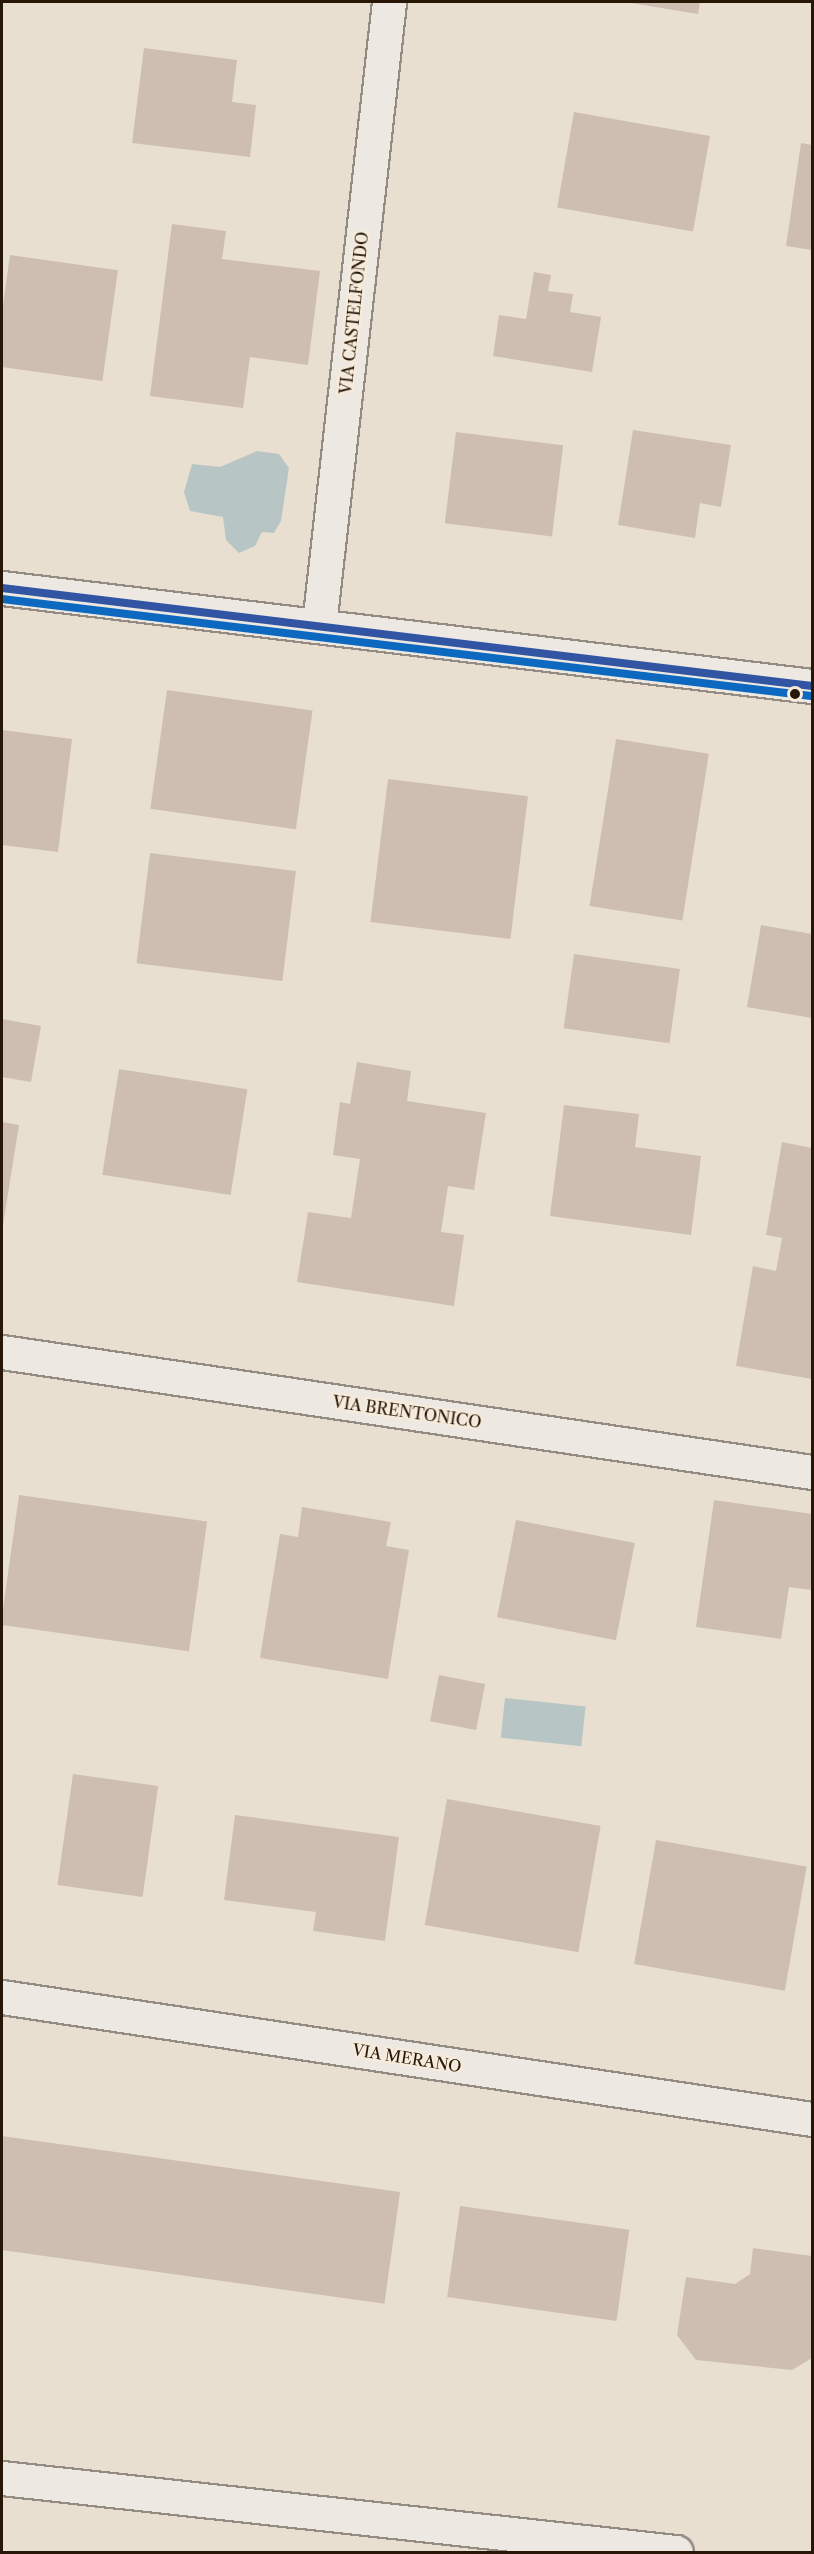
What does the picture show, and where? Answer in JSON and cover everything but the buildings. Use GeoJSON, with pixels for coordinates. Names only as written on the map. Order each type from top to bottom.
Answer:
{"type":"FeatureCollection","features":[{"type":"Feature","properties":{"kind":"street","name":"VIA CASTELFONDO"},"geometry":{"type":"LineString","coordinates":[[319,625],[389,2]]}},
{"type":"Feature","properties":{"kind":"street"},"geometry":{"type":"LineString","coordinates":[[2,588],[813,686]]}},
{"type":"Feature","properties":{"kind":"street","name":"VIA BRENTONICO"},"geometry":{"type":"LineString","coordinates":[[2,1352],[813,1472]]}},
{"type":"Feature","properties":{"kind":"street","name":"VIA MERANO"},"geometry":{"type":"LineString","coordinates":[[2,1997],[813,2119]]}},
{"type":"Feature","properties":{"kind":"street"},"geometry":{"type":"LineString","coordinates":[[2,2478],[676,2553]]}},
{"type":"Feature","properties":{"kind":"shaded area"},"geometry":{"type":"Polygon","coordinates":[[[257,451],[279,454],[289,468],[281,521],[274,533],[262,532],[255,546],[239,553],[226,540],[223,517],[190,511],[184,492],[192,464],[220,467],[257,451]]]}},
{"type":"Feature","properties":{"kind":"shaded area"},"geometry":{"type":"Polygon","coordinates":[[[505,1698],[586,1706],[581,1746],[501,1738],[505,1698]]]}},
{"type":"Feature","properties":{"kind":"transit line"},"geometry":{"type":"LineString","coordinates":[[2,588],[812,686]]}},
{"type":"Feature","properties":{"kind":"transit line"},"geometry":{"type":"LineString","coordinates":[[2,599],[811,696]]}}]}
